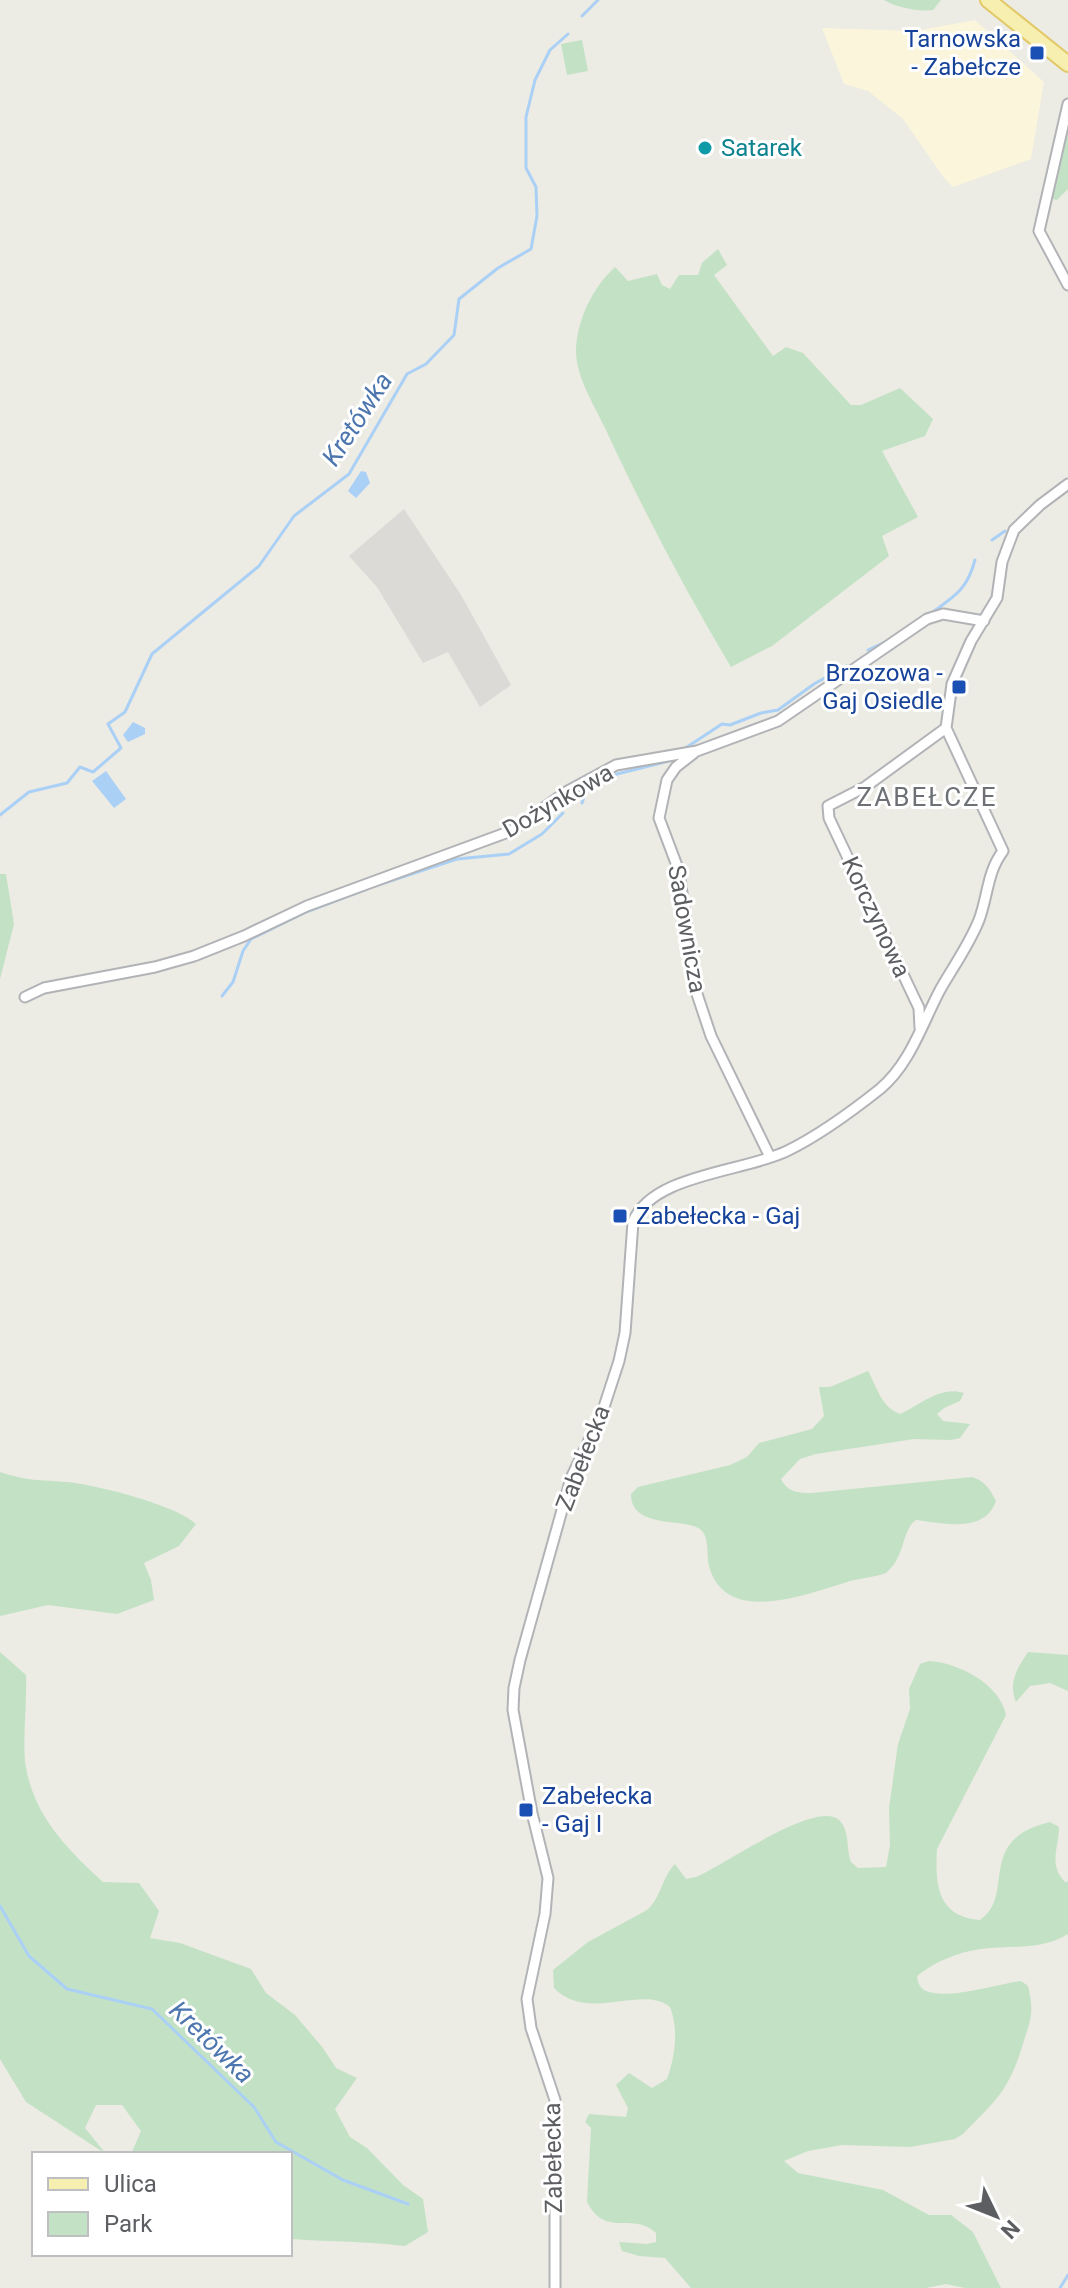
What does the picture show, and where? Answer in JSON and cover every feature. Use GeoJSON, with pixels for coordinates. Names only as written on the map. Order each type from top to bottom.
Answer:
{"type":"FeatureCollection","features":[{"type":"Feature","properties":{"kind":"main road"},"geometry":{"type":"LineString","coordinates":[[988,0],[1068,64]]}},
{"type":"Feature","properties":{"kind":"street"},"geometry":{"type":"LineString","coordinates":[[1068,104],[1039,231],[1068,285]]}},
{"type":"Feature","properties":{"kind":"street"},"geometry":{"type":"LineString","coordinates":[[946,728],[952,684],[971,641],[997,598],[1002,562],[1014,530],[1068,484]]}},
{"type":"Feature","properties":{"kind":"street","name":"Dożynkowa"},"geometry":{"type":"LineString","coordinates":[[25,997],[44,988],[155,967],[194,956],[307,906],[511,831],[566,792],[616,765],[697,751],[791,714],[927,619],[943,614],[984,621]]}},
{"type":"Feature","properties":{"kind":"street","name":"Korczynowa"},"geometry":{"type":"LineString","coordinates":[[920,1028],[919,1008],[829,818],[828,806],[865,787],[946,728]]}},
{"type":"Feature","properties":{"kind":"street","name":"Zabełecka"},"geometry":{"type":"LineString","coordinates":[[555,2288],[555,2100],[531,2028],[527,1999],[545,1914],[548,1878],[519,1745],[513,1710],[514,1688],[571,1478],[602,1413],[619,1361],[625,1333],[633,1222],[637,1212],[670,1187],[786,1152],[890,1082],[976,928],[989,875],[1003,851],[946,728]]}},
{"type":"Feature","properties":{"kind":"street","name":"Sadownicza"},"geometry":{"type":"LineString","coordinates":[[697,751],[676,767],[667,780],[659,818],[679,871],[695,988],[711,1036],[770,1157]]}},
{"type":"Feature","properties":{"kind":"shaded area"},"geometry":{"type":"Polygon","coordinates":[[[975,20],[1044,82],[1031,159],[953,187],[903,119],[868,91],[844,84],[822,28],[915,31],[975,20]]]}},
{"type":"Feature","properties":{"kind":"shaded area"},"geometry":{"type":"Polygon","coordinates":[[[404,509],[461,595],[511,685],[480,707],[448,652],[423,663],[377,587],[349,556],[404,509]]]}},
{"type":"Feature","properties":{"kind":"green space"},"geometry":{"type":"Polygon","coordinates":[[[884,0],[941,0],[933,10],[927,10],[907,8],[884,0]]]}},
{"type":"Feature","properties":{"kind":"green space"},"geometry":{"type":"Polygon","coordinates":[[[582,40],[588,71],[567,75],[561,44],[582,40]]]}},
{"type":"Feature","properties":{"kind":"green space"},"geometry":{"type":"Polygon","coordinates":[[[1068,127],[1068,189],[1057,200],[1052,199],[1068,127]]]}},
{"type":"Feature","properties":{"kind":"green space"},"geometry":{"type":"Polygon","coordinates":[[[718,249],[727,265],[714,275],[773,356],[786,347],[803,353],[851,405],[861,405],[900,388],[933,419],[925,436],[882,451],[918,517],[882,536],[889,556],[772,646],[731,667],[619,459],[582,379],[576,348],[588,304],[615,267],[628,281],[657,274],[662,285],[670,289],[679,275],[698,275],[702,263],[718,249]]]}},
{"type":"Feature","properties":{"kind":"green space"},"geometry":{"type":"Polygon","coordinates":[[[0,874],[6,874],[14,924],[0,979],[0,874]]]}},
{"type":"Feature","properties":{"kind":"green space"},"geometry":{"type":"Polygon","coordinates":[[[868,1371],[884,1402],[900,1414],[939,1394],[964,1393],[960,1401],[937,1414],[943,1421],[970,1424],[960,1438],[951,1440],[914,1439],[800,1459],[781,1479],[786,1487],[812,1493],[972,1477],[987,1486],[996,1501],[983,1518],[962,1524],[916,1520],[897,1559],[886,1573],[768,1602],[731,1596],[718,1584],[709,1566],[706,1539],[701,1530],[647,1517],[633,1505],[631,1494],[638,1487],[730,1465],[747,1457],[759,1443],[812,1429],[824,1416],[819,1387],[830,1387],[868,1371]]]}},
{"type":"Feature","properties":{"kind":"green space"},"geometry":{"type":"Polygon","coordinates":[[[0,1472],[26,1479],[80,1484],[116,1492],[172,1510],[196,1524],[179,1546],[144,1563],[154,1600],[117,1614],[48,1605],[0,1616],[0,1472]]]}},
{"type":"Feature","properties":{"kind":"green space"},"geometry":{"type":"Polygon","coordinates":[[[0,1652],[26,1675],[25,1761],[35,1797],[53,1829],[103,1882],[139,1883],[159,1911],[150,1938],[180,1943],[251,1969],[266,1993],[295,2015],[336,2068],[357,2078],[335,2109],[350,2137],[367,2148],[403,2185],[423,2199],[428,2232],[405,2246],[292,2239],[292,2152],[132,2152],[141,2131],[122,2105],[96,2105],[85,2128],[103,2152],[26,2102],[0,2059],[0,1652]]]}},
{"type":"Feature","properties":{"kind":"green space"},"geometry":{"type":"Polygon","coordinates":[[[1028,1652],[1068,1655],[1068,1691],[1050,1683],[1030,1686],[1016,1702],[1013,1682],[1028,1652]]]}},
{"type":"Feature","properties":{"kind":"green space"},"geometry":{"type":"Polygon","coordinates":[[[929,1661],[953,1666],[976,1677],[996,1694],[1006,1715],[937,1849],[938,1886],[942,1896],[955,1913],[980,1920],[991,1909],[996,1897],[1004,1854],[1012,1841],[1027,1830],[1050,1822],[1059,1827],[1057,1869],[1068,1882],[1068,1934],[1047,1943],[964,1953],[939,1962],[917,1976],[918,1983],[926,1991],[947,1994],[1021,1981],[1028,1986],[1031,2017],[1011,2075],[992,2104],[963,2134],[955,2139],[910,2147],[842,2145],[808,2151],[784,2161],[798,2173],[883,2190],[929,2215],[951,2215],[973,2232],[1001,2288],[965,2288],[946,2284],[926,2288],[691,2288],[665,2258],[622,2251],[619,2242],[656,2242],[656,2233],[638,2224],[603,2219],[594,2213],[587,2202],[591,2128],[585,2122],[589,2114],[626,2117],[628,2108],[616,2085],[629,2073],[652,2088],[667,2079],[675,2043],[670,2007],[645,1999],[599,2003],[568,1998],[554,1988],[553,1970],[588,1942],[647,1910],[675,1864],[686,1879],[696,1877],[768,1837],[810,1819],[827,1816],[839,1820],[845,1829],[851,1862],[858,1868],[886,1867],[890,1845],[889,1808],[898,1744],[910,1709],[909,1689],[920,1664],[929,1661]]]}},
{"type":"Feature","properties":{"kind":"water"},"geometry":{"type":"Polygon","coordinates":[[[361,471],[366,472],[370,483],[356,498],[348,491],[361,471]]]}},
{"type":"Feature","properties":{"kind":"water"},"geometry":{"type":"Polygon","coordinates":[[[133,722],[145,728],[145,734],[128,742],[123,735],[133,722]]]}},
{"type":"Feature","properties":{"kind":"water"},"geometry":{"type":"Polygon","coordinates":[[[106,771],[126,799],[114,808],[92,781],[106,771]]]}},
{"type":"Feature","properties":{"kind":"waterway","name":"Kretówka"},"geometry":{"type":"LineString","coordinates":[[582,16],[598,0]]}},
{"type":"Feature","properties":{"kind":"waterway","name":"Kretówka"},"geometry":{"type":"LineString","coordinates":[[0,815],[29,792],[67,783],[80,767],[93,772],[121,748],[108,724],[125,712],[152,654],[259,566],[294,516],[349,474],[407,374],[426,364],[454,335],[459,299],[498,268],[531,249],[537,216],[536,187],[526,168],[526,117],[535,80],[550,50],[568,34]]}},
{"type":"Feature","properties":{"kind":"waterway"},"geometry":{"type":"LineString","coordinates":[[992,540],[1005,531]]}},
{"type":"Feature","properties":{"kind":"waterway"},"geometry":{"type":"LineString","coordinates":[[930,614],[959,592],[975,560]]}},
{"type":"Feature","properties":{"kind":"waterway"},"geometry":{"type":"LineString","coordinates":[[868,650],[887,641]]}},
{"type":"Feature","properties":{"kind":"waterway"},"geometry":{"type":"LineString","coordinates":[[684,749],[722,724],[730,725],[778,710],[846,666]]}},
{"type":"Feature","properties":{"kind":"waterway"},"geometry":{"type":"LineString","coordinates":[[582,803],[587,788],[613,775],[669,761]]}},
{"type":"Feature","properties":{"kind":"waterway"},"geometry":{"type":"LineString","coordinates":[[375,886],[457,859],[509,854],[542,834],[563,813]]}},
{"type":"Feature","properties":{"kind":"waterway"},"geometry":{"type":"LineString","coordinates":[[222,996],[233,982],[243,951],[251,939],[306,912],[367,889]]}},
{"type":"Feature","properties":{"kind":"waterway","name":"Kretówka"},"geometry":{"type":"LineString","coordinates":[[0,1906],[29,1956],[67,1989],[152,2009],[254,2107],[276,2142],[343,2180],[408,2204]]}},
{"type":"Feature","properties":{"kind":"waterway"},"geometry":{"type":"LineString","coordinates":[[1060,2288],[1068,2275]]}},
{"type":"Feature","properties":{"kind":"place","name":"Tarnowska - Zabełcze"},"geometry":{"type":"Point","coordinates":[1037,53]}},
{"type":"Feature","properties":{"kind":"place","name":"Satarek"},"geometry":{"type":"Point","coordinates":[705,148]}},
{"type":"Feature","properties":{"kind":"place","name":"Brzozowa - Gaj Osiedle"},"geometry":{"type":"Point","coordinates":[959,687]}},
{"type":"Feature","properties":{"kind":"place","name":"Zabełecka - Gaj"},"geometry":{"type":"Point","coordinates":[620,1216]}},
{"type":"Feature","properties":{"kind":"place","name":"Zabełecka - Gaj I"},"geometry":{"type":"Point","coordinates":[526,1810]}},
{"type":"Feature","properties":{"kind":"district","name":"ZABEŁCZE"},"geometry":{"type":"Point","coordinates":[927,797]}}]}
